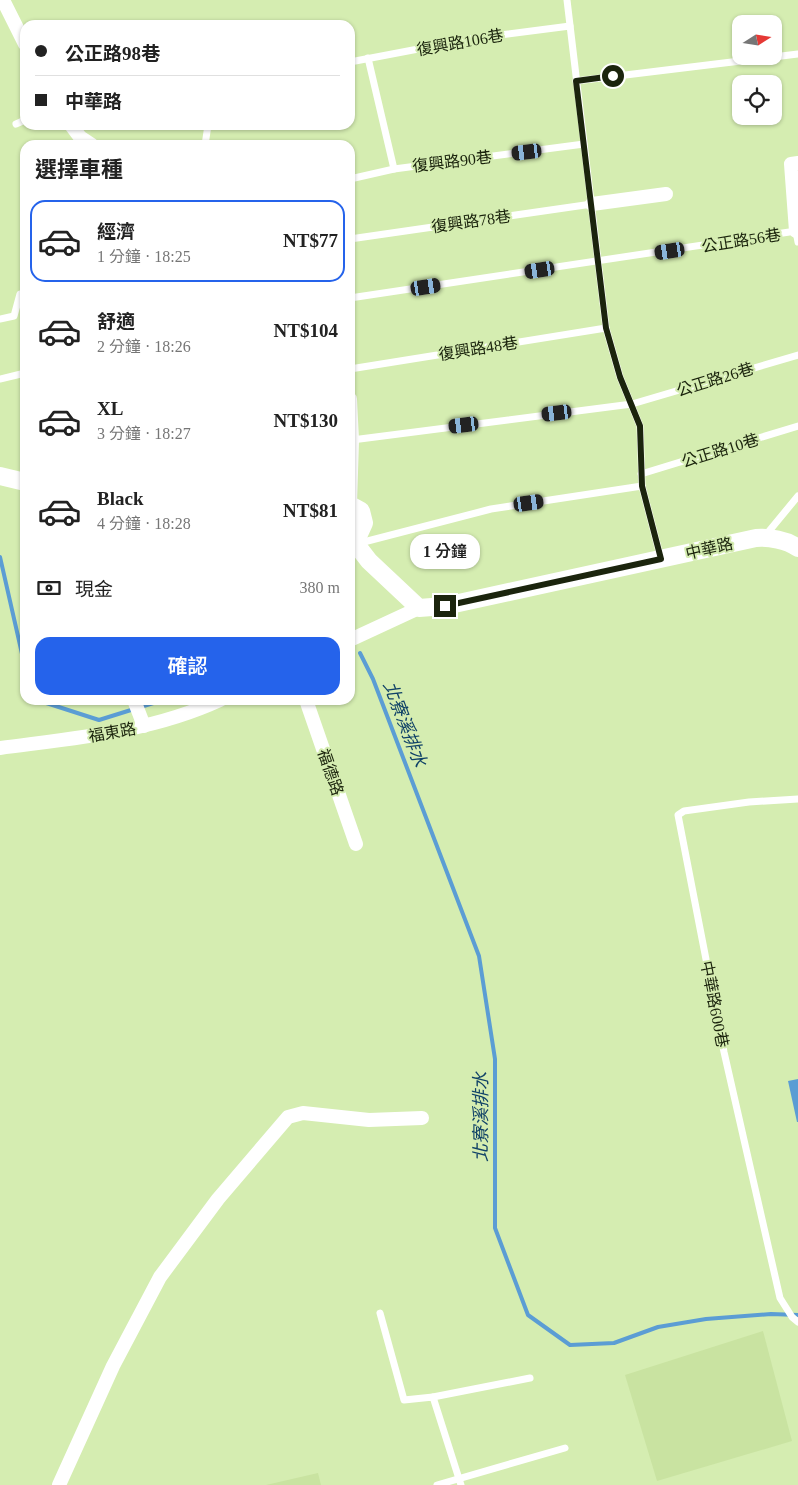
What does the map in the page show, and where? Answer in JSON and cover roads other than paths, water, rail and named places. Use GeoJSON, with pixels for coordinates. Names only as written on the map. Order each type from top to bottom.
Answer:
{"type":"FeatureCollection","features":[{"type":"Feature","properties":{"kind":"street"},"geometry":{"type":"LineString","coordinates":[[3,0],[20,34]]}},
{"type":"Feature","properties":{"kind":"street"},"geometry":{"type":"LineString","coordinates":[[74,130],[84,140]]}},
{"type":"Feature","properties":{"kind":"street"},"geometry":{"type":"LineString","coordinates":[[797,236],[791,164],[798,163]]}},
{"type":"Feature","properties":{"kind":"street"},"geometry":{"type":"LineString","coordinates":[[592,204],[666,194]]}},
{"type":"Feature","properties":{"kind":"street"},"geometry":{"type":"LineString","coordinates":[[0,476],[20,481]]}},
{"type":"Feature","properties":{"kind":"street"},"geometry":{"type":"LineString","coordinates":[[355,508],[361,511],[364,523],[355,538]]}},
{"type":"Feature","properties":{"kind":"street","name":"中華路"},"geometry":{"type":"LineString","coordinates":[[419,608],[445,606],[764,538],[792,544],[798,548]]}},
{"type":"Feature","properties":{"kind":"street"},"geometry":{"type":"LineString","coordinates":[[355,545],[369,561],[419,608],[355,638]]}},
{"type":"Feature","properties":{"kind":"street","name":"福東路"},"geometry":{"type":"LineString","coordinates":[[0,748],[138,711],[190,714],[209,705]]}},
{"type":"Feature","properties":{"kind":"street","name":"福德路"},"geometry":{"type":"LineString","coordinates":[[308,705],[356,844]]}},
{"type":"Feature","properties":{"kind":"street"},"geometry":{"type":"LineString","coordinates":[[59,1485],[113,1366],[160,1276],[218,1198],[288,1117],[303,1113],[369,1120],[422,1118]]}},
{"type":"Feature","properties":{"kind":"lane"},"geometry":{"type":"LineString","coordinates":[[567,0],[606,328],[620,377],[640,426],[642,486],[661,559]]}},
{"type":"Feature","properties":{"kind":"lane","name":"復興路106巷"},"geometry":{"type":"LineString","coordinates":[[355,61],[476,38],[570,26]]}},
{"type":"Feature","properties":{"kind":"lane"},"geometry":{"type":"LineString","coordinates":[[576,81],[798,54]]}},
{"type":"Feature","properties":{"kind":"lane"},"geometry":{"type":"LineString","coordinates":[[368,58],[394,168]]}},
{"type":"Feature","properties":{"kind":"lane"},"geometry":{"type":"LineString","coordinates":[[16,124],[20,122]]}},
{"type":"Feature","properties":{"kind":"lane","name":"復興路90巷"},"geometry":{"type":"LineString","coordinates":[[355,177],[394,168],[584,144]]}},
{"type":"Feature","properties":{"kind":"lane","name":"復興路78巷"},"geometry":{"type":"LineString","coordinates":[[355,238],[592,204]]}},
{"type":"Feature","properties":{"kind":"lane","name":"公正路56巷"},"geometry":{"type":"LineString","coordinates":[[355,297],[598,262],[797,236]]}},
{"type":"Feature","properties":{"kind":"lane"},"geometry":{"type":"LineString","coordinates":[[0,319],[14,316],[20,294]]}},
{"type":"Feature","properties":{"kind":"lane","name":"復興路48巷"},"geometry":{"type":"LineString","coordinates":[[355,367],[606,328]]}},
{"type":"Feature","properties":{"kind":"lane","name":"公正路26巷"},"geometry":{"type":"LineString","coordinates":[[355,440],[632,404],[798,354]]}},
{"type":"Feature","properties":{"kind":"lane"},"geometry":{"type":"LineString","coordinates":[[0,379],[20,374]]}},
{"type":"Feature","properties":{"kind":"lane","name":"公正路10巷"},"geometry":{"type":"LineString","coordinates":[[642,474],[798,426]]}},
{"type":"Feature","properties":{"kind":"lane"},"geometry":{"type":"LineString","coordinates":[[355,540],[491,509],[642,486]]}},
{"type":"Feature","properties":{"kind":"lane"},"geometry":{"type":"LineString","coordinates":[[764,538],[797,499]]}},
{"type":"Feature","properties":{"kind":"lane","name":"中華路600巷"},"geometry":{"type":"LineString","coordinates":[[795,1320],[780,1298],[726,1061],[678,815],[684,811],[798,799]]}},
{"type":"Feature","properties":{"kind":"lane"},"geometry":{"type":"LineString","coordinates":[[380,1313],[404,1400],[434,1397],[530,1378]]}},
{"type":"Feature","properties":{"kind":"lane"},"geometry":{"type":"LineString","coordinates":[[434,1397],[460,1482]]}},
{"type":"Feature","properties":{"kind":"lane"},"geometry":{"type":"LineString","coordinates":[[437,1485],[460,1482],[565,1448]]}},
{"type":"Feature","properties":{"kind":"water"},"geometry":{"type":"Polygon","coordinates":[[[798,1079],[798,1122],[797,1122],[788,1081],[798,1079]]]}},
{"type":"Feature","properties":{"kind":"waterway","name":"北寮溪排水"},"geometry":{"type":"LineString","coordinates":[[0,557],[20,645]]}},
{"type":"Feature","properties":{"kind":"waterway","name":"北寮溪排水"},"geometry":{"type":"LineString","coordinates":[[360,653],[373,679],[479,956],[495,1059],[495,1228],[528,1315],[570,1345],[614,1343],[658,1327],[706,1319],[771,1314],[798,1315]]}},
{"type":"Feature","properties":{"kind":"waterway","name":"北寮溪排水"},"geometry":{"type":"LineString","coordinates":[[52,705],[99,720],[147,705]]}}]}
